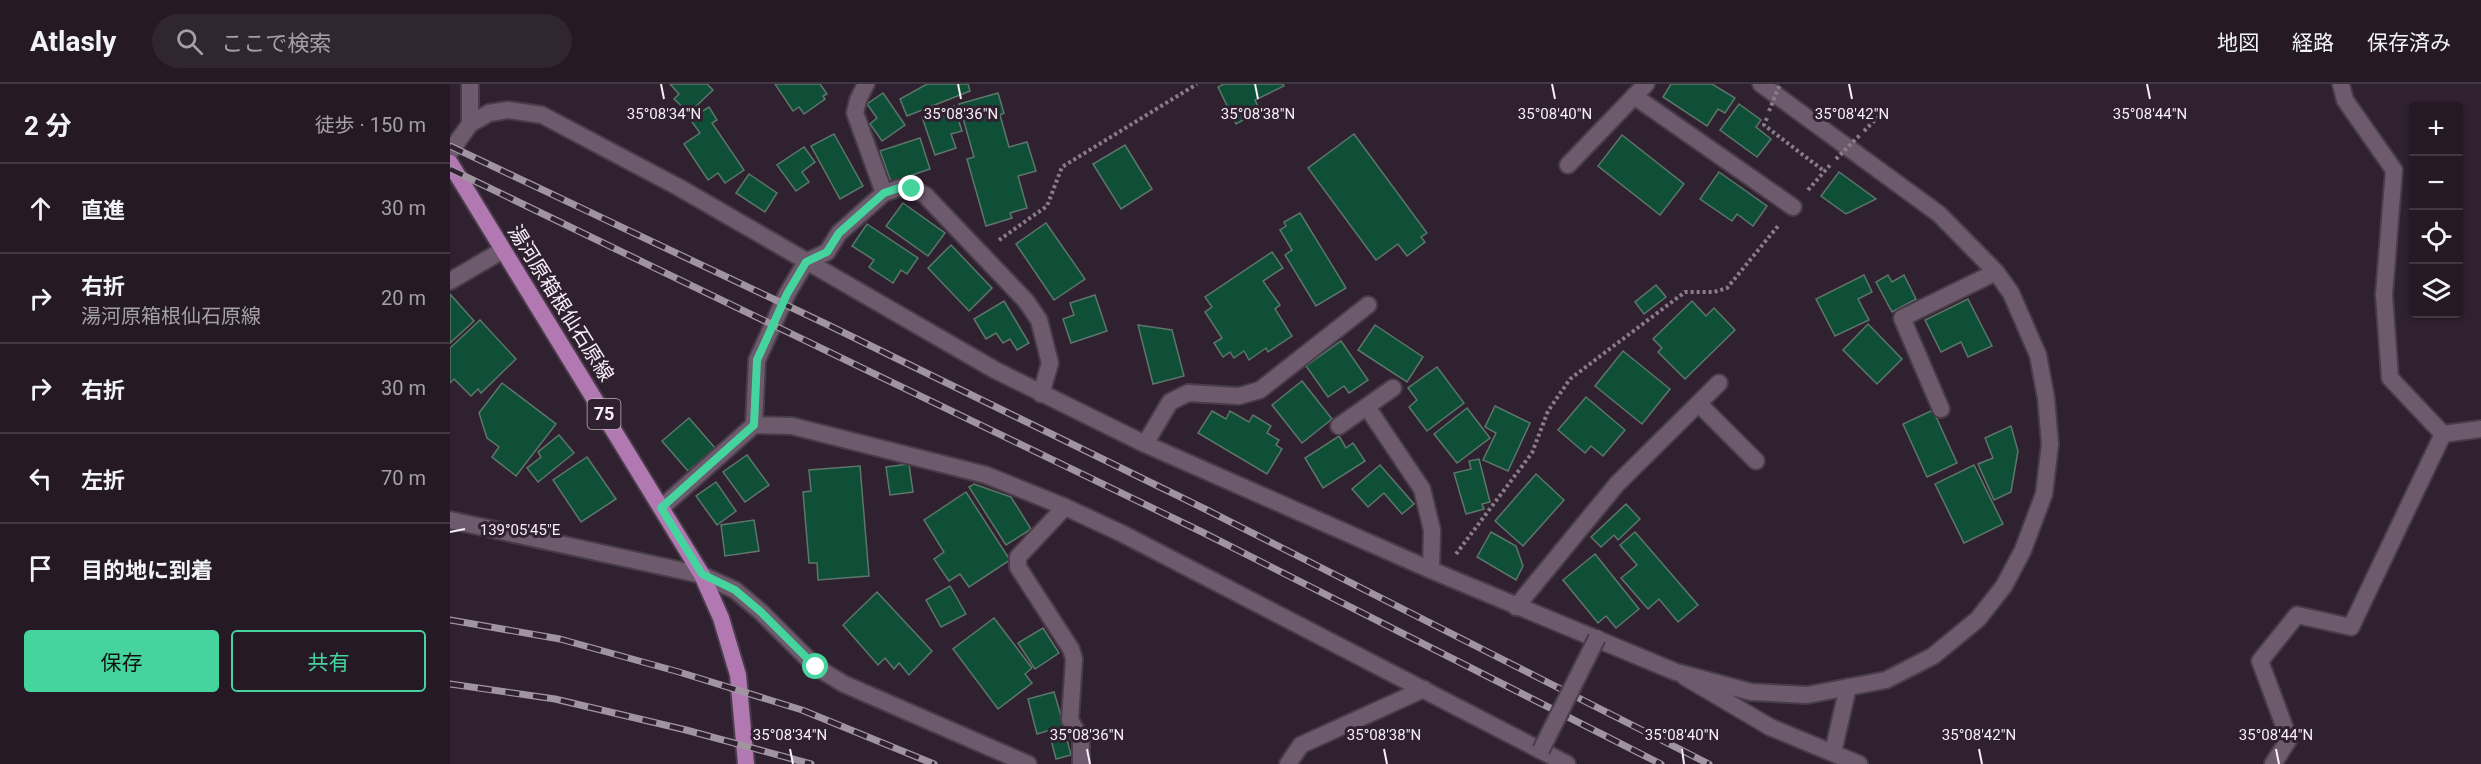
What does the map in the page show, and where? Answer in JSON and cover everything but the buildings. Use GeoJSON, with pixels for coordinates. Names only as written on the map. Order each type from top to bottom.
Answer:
{"type":"FeatureCollection","features":[{"type":"Feature","properties":{"kind":"main road","name":"湯河原箱根仙石原線"},"geometry":{"type":"LineString","coordinates":[[450,164],[702,574],[721,618],[738,675],[747,764]]}},
{"type":"Feature","properties":{"kind":"street"},"geometry":{"type":"LineString","coordinates":[[470,84],[470,124]]}},
{"type":"Feature","properties":{"kind":"street"},"geometry":{"type":"LineString","coordinates":[[866,84],[858,100],[855,113],[884,193]]}},
{"type":"Feature","properties":{"kind":"street"},"geometry":{"type":"LineString","coordinates":[[1568,165],[1646,84]]}},
{"type":"Feature","properties":{"kind":"street"},"geometry":{"type":"LineString","coordinates":[[1676,672],[1752,692],[1807,695],[1886,680],[1933,656],[1978,619],[2004,586],[2024,550],[2044,494],[2050,444],[2046,398],[2038,355],[2012,293],[1996,272],[1940,214],[1761,84]]}},
{"type":"Feature","properties":{"kind":"street"},"geometry":{"type":"LineString","coordinates":[[2341,84],[2345,100],[2394,170],[2384,295],[2390,378],[2443,434]]}},
{"type":"Feature","properties":{"kind":"street"},"geometry":{"type":"LineString","coordinates":[[1634,96],[1793,207]]}},
{"type":"Feature","properties":{"kind":"street"},"geometry":{"type":"LineString","coordinates":[[450,152],[470,124],[489,113],[508,110],[542,115],[680,188],[806,262],[1041,394],[1145,444],[1436,572],[1676,672],[1770,727],[1859,764]]}},
{"type":"Feature","properties":{"kind":"street"},"geometry":{"type":"LineString","coordinates":[[754,425],[757,360],[787,294],[806,262],[827,252],[839,233],[884,193],[899,188],[912,189],[925,195],[1026,301],[1039,320],[1050,363],[1041,394]]}},
{"type":"Feature","properties":{"kind":"street"},"geometry":{"type":"LineString","coordinates":[[450,281],[503,250]]}},
{"type":"Feature","properties":{"kind":"street"},"geometry":{"type":"LineString","coordinates":[[1941,409],[1902,318],[1996,272]]}},
{"type":"Feature","properties":{"kind":"street"},"geometry":{"type":"LineString","coordinates":[[1145,444],[1170,402],[1188,393],[1239,396],[1260,390],[1368,304]]}},
{"type":"Feature","properties":{"kind":"street"},"geometry":{"type":"LineString","coordinates":[[1516,607],[1617,484],[1719,383]]}},
{"type":"Feature","properties":{"kind":"street"},"geometry":{"type":"LineString","coordinates":[[1339,426],[1393,388]]}},
{"type":"Feature","properties":{"kind":"street"},"geometry":{"type":"LineString","coordinates":[[1699,404],[1756,461]]}},
{"type":"Feature","properties":{"kind":"street"},"geometry":{"type":"LineString","coordinates":[[1367,406],[1422,489],[1432,530],[1436,572]]}},
{"type":"Feature","properties":{"kind":"street"},"geometry":{"type":"LineString","coordinates":[[661,508],[754,425],[792,426],[975,472],[1065,507],[1123,534],[1567,764]]}},
{"type":"Feature","properties":{"kind":"street"},"geometry":{"type":"LineString","coordinates":[[2443,434],[2481,429]]}},
{"type":"Feature","properties":{"kind":"street"},"geometry":{"type":"LineString","coordinates":[[2273,764],[2289,739],[2260,661],[2297,615],[2351,627],[2443,434]]}},
{"type":"Feature","properties":{"kind":"street"},"geometry":{"type":"LineString","coordinates":[[1065,507],[1018,557],[1018,567],[1071,649],[1074,659],[1070,720],[1081,739],[1081,764]]}},
{"type":"Feature","properties":{"kind":"street"},"geometry":{"type":"LineString","coordinates":[[450,520],[702,574],[735,590],[761,612],[816,667],[844,684],[1028,764]]}},
{"type":"Feature","properties":{"kind":"street"},"geometry":{"type":"LineString","coordinates":[[1541,750],[1597,638]]}},
{"type":"Feature","properties":{"kind":"street"},"geometry":{"type":"LineString","coordinates":[[1833,752],[1848,687]]}},
{"type":"Feature","properties":{"kind":"street"},"geometry":{"type":"LineString","coordinates":[[1288,764],[1301,744],[1424,689]]}},
{"type":"Feature","properties":{"kind":"path"},"geometry":{"type":"LineString","coordinates":[[981,253],[1047,206],[1062,167],[1197,84]]}},
{"type":"Feature","properties":{"kind":"path"},"geometry":{"type":"LineString","coordinates":[[1780,84],[1764,125],[1824,171]]}},
{"type":"Feature","properties":{"kind":"path"},"geometry":{"type":"LineString","coordinates":[[1436,572],[1532,453],[1548,411],[1570,379],[1685,292],[1714,292],[1727,288],[1824,171],[1878,117]]}},
{"type":"Feature","properties":{"kind":"railway"},"geometry":{"type":"LineString","coordinates":[[450,146],[824,323],[1209,511],[1709,764]]}},
{"type":"Feature","properties":{"kind":"railway"},"geometry":{"type":"LineString","coordinates":[[450,169],[1200,531],[1661,764]]}},
{"type":"Feature","properties":{"kind":"railway"},"geometry":{"type":"LineString","coordinates":[[450,620],[560,639],[679,672],[802,710],[934,764]]}},
{"type":"Feature","properties":{"kind":"railway"},"geometry":{"type":"LineString","coordinates":[[450,684],[555,699],[686,730],[811,764]]}},
{"type":"Feature","properties":{"kind":"route"},"geometry":{"type":"LineString","coordinates":[[816,667],[761,612],[735,590],[702,574],[661,508],[754,425],[757,360],[787,294],[806,262],[827,252],[839,233],[884,193],[899,188],[912,189]]}}]}
